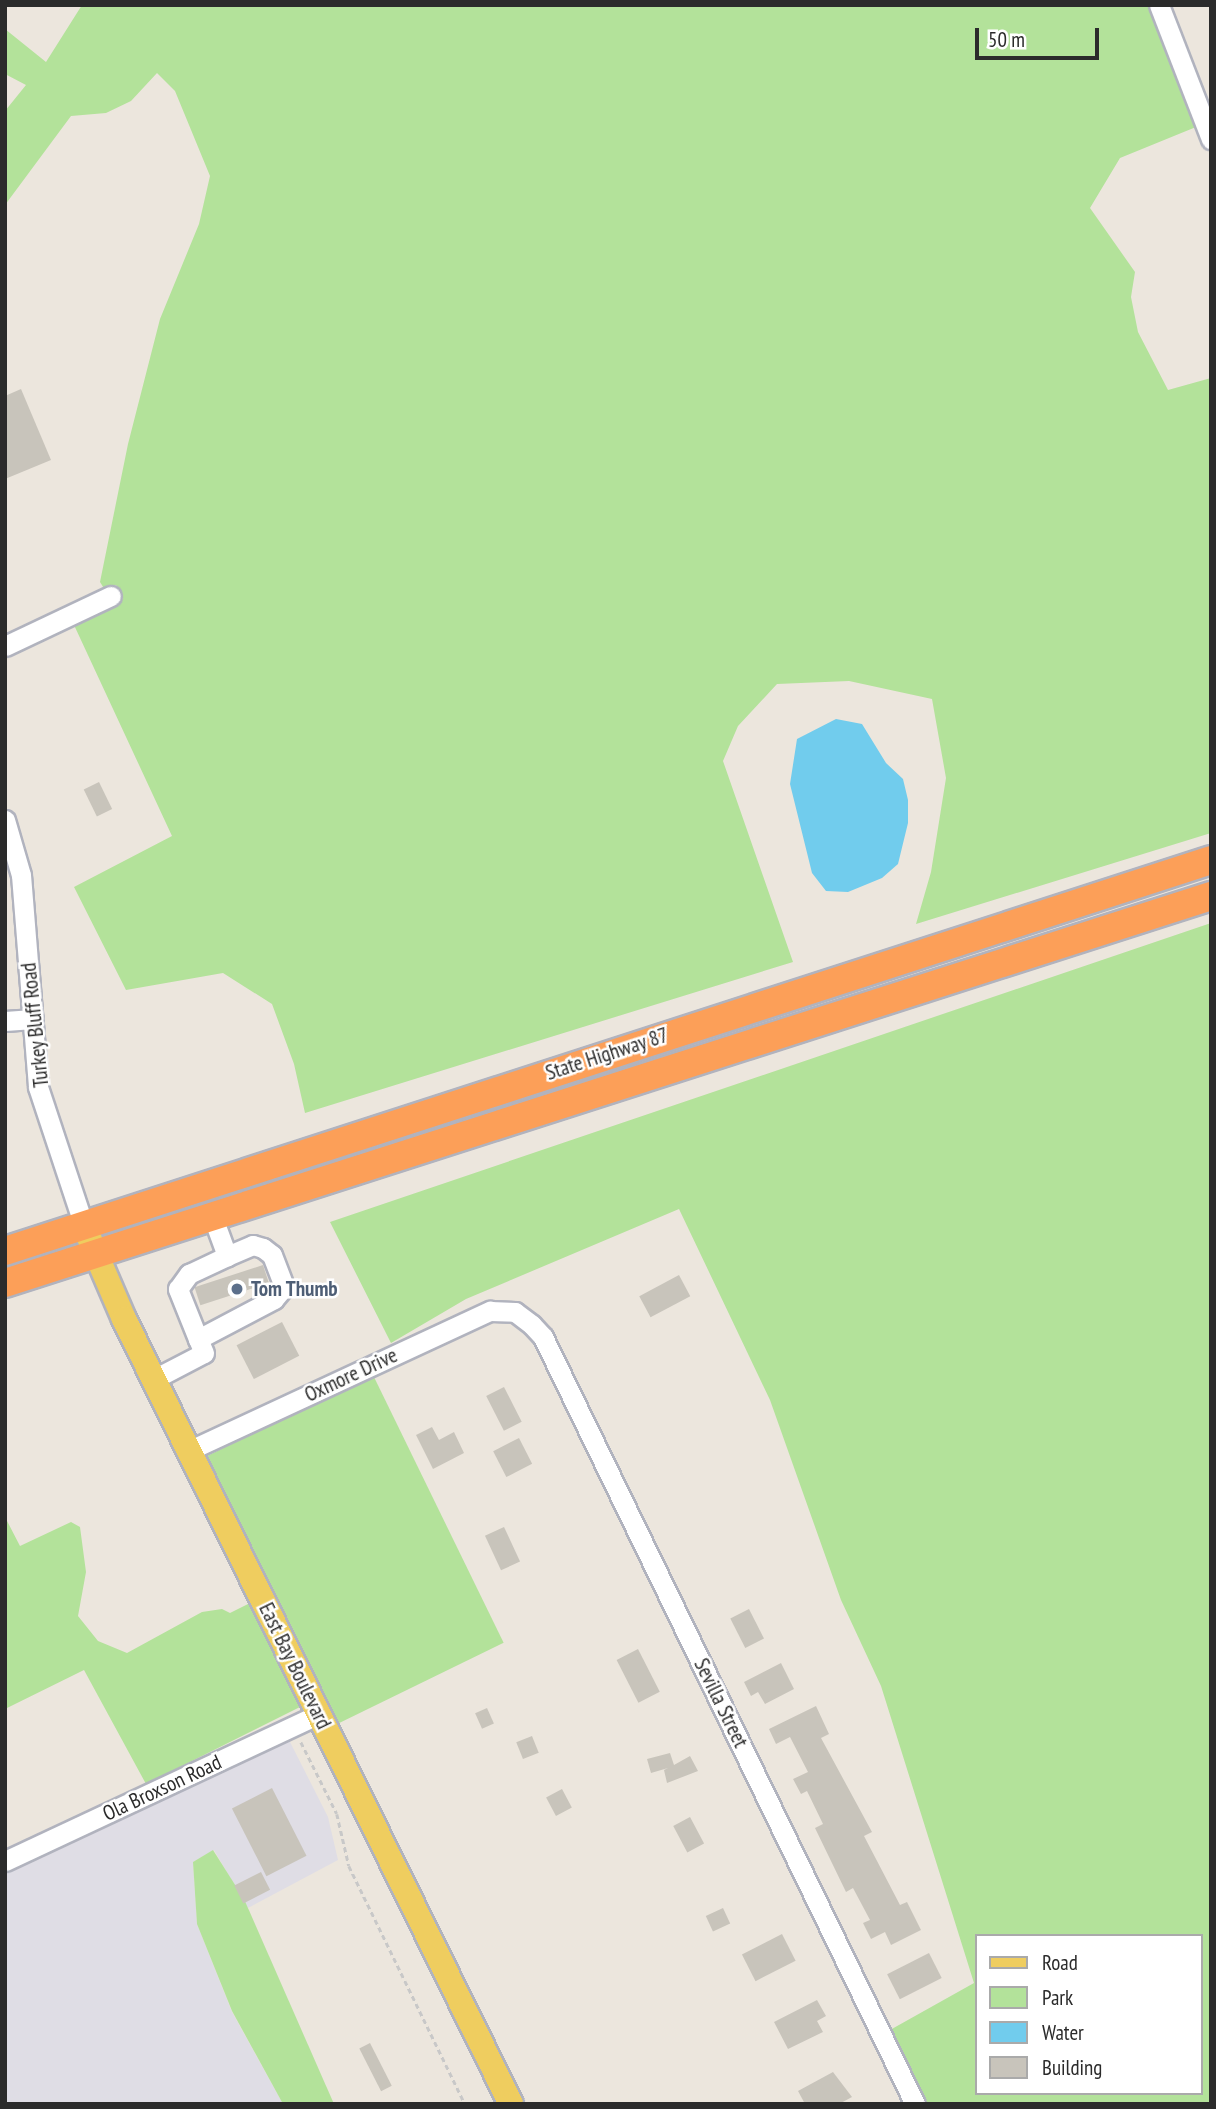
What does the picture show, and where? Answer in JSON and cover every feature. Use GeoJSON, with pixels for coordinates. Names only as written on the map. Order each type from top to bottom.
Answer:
{"type":"FeatureCollection","features":[{"type":"Feature","properties":{"kind":"highway","name":"State Highway 87"},"geometry":{"type":"LineString","coordinates":[[5,1251],[1211,860]]}},
{"type":"Feature","properties":{"kind":"highway"},"geometry":{"type":"LineString","coordinates":[[5,1283],[1211,896]]}},
{"type":"Feature","properties":{"kind":"main road","name":"East Bay Boulevard"},"geometry":{"type":"LineString","coordinates":[[84,1226],[154,1379],[511,2104]]}},
{"type":"Feature","properties":{"kind":"street"},"geometry":{"type":"LineString","coordinates":[[1159,5],[1211,139]]}},
{"type":"Feature","properties":{"kind":"street"},"geometry":{"type":"LineString","coordinates":[[5,646],[111,596]]}},
{"type":"Feature","properties":{"kind":"street","name":"Turkey Bluff Road"},"geometry":{"type":"LineString","coordinates":[[5,820],[21,876],[38,1087],[84,1226]]}},
{"type":"Feature","properties":{"kind":"street"},"geometry":{"type":"LineString","coordinates":[[5,1021],[33,1019]]}},
{"type":"Feature","properties":{"kind":"street"},"geometry":{"type":"LineString","coordinates":[[212,1215],[227,1256]]}},
{"type":"Feature","properties":{"kind":"street"},"geometry":{"type":"LineString","coordinates":[[154,1379],[204,1353],[198,1339],[178,1289],[189,1274],[253,1245],[264,1248],[272,1255],[284,1287],[274,1299],[198,1339]]}},
{"type":"Feature","properties":{"kind":"street","name":"Oxmore Drive"},"geometry":{"type":"LineString","coordinates":[[190,1450],[490,1311],[515,1312]]}},
{"type":"Feature","properties":{"kind":"street","name":"Sevilla Street"},"geometry":{"type":"LineString","coordinates":[[515,1312],[543,1338],[915,2104]]}},
{"type":"Feature","properties":{"kind":"street","name":"Ola Broxson Road"},"geometry":{"type":"LineString","coordinates":[[5,1861],[319,1714]]}},
{"type":"Feature","properties":{"kind":"path"},"geometry":{"type":"LineString","coordinates":[[293,1726],[337,1814],[349,1866],[465,2104]]}},
{"type":"Feature","properties":{"kind":"shaded area"},"geometry":{"type":"Polygon","coordinates":[[[288,1738],[328,1817],[338,1860],[248,1908],[214,1850],[193,1862],[197,1924],[232,2012],[283,2104],[5,2104],[5,1870],[288,1738]]]}},
{"type":"Feature","properties":{"kind":"green space"},"geometry":{"type":"Polygon","coordinates":[[[82,5],[1149,5],[1196,127],[1120,158],[1090,208],[1135,272],[1131,297],[1138,332],[1168,390],[1211,378],[1211,833],[916,924],[931,872],[946,778],[932,699],[849,681],[777,684],[738,726],[723,761],[793,962],[305,1113],[294,1064],[272,1004],[223,973],[126,990],[74,887],[172,836],[74,625],[123,599],[116,585],[105,590],[100,582],[128,444],[160,319],[199,224],[210,176],[175,91],[157,73],[131,101],[106,113],[71,116],[5,205],[5,111],[26,85],[5,74],[5,29],[46,62],[82,5]]]}},
{"type":"Feature","properties":{"kind":"green space"},"geometry":{"type":"Polygon","coordinates":[[[1211,923],[1211,2104],[926,2104],[890,2030],[974,1983],[881,1686],[841,1600],[770,1400],[679,1209],[466,1299],[391,1343],[330,1222],[1211,923]]]}},
{"type":"Feature","properties":{"kind":"green space"},"geometry":{"type":"Polygon","coordinates":[[[373,1375],[504,1643],[335,1725],[204,1457],[373,1375]]]}},
{"type":"Feature","properties":{"kind":"green space"},"geometry":{"type":"Polygon","coordinates":[[[5,1517],[20,1546],[71,1522],[80,1527],[86,1572],[78,1616],[98,1641],[127,1653],[202,1612],[222,1609],[230,1613],[254,1601],[304,1705],[146,1784],[84,1670],[5,1709],[5,1517]]]}},
{"type":"Feature","properties":{"kind":"green space"},"geometry":{"type":"Polygon","coordinates":[[[213,1850],[244,1899],[334,2104],[283,2104],[232,2011],[197,1924],[193,1862],[213,1850]]]}},
{"type":"Feature","properties":{"kind":"water"},"geometry":{"type":"Polygon","coordinates":[[[836,719],[862,724],[886,763],[903,779],[908,800],[908,823],[898,864],[882,878],[848,892],[826,891],[812,873],[790,784],[797,739],[836,719]]]}},
{"type":"Feature","properties":{"kind":"building"},"geometry":{"type":"Polygon","coordinates":[[[21,389],[51,460],[5,479],[5,396],[21,389]]]}},
{"type":"Feature","properties":{"kind":"building"},"geometry":{"type":"Polygon","coordinates":[[[99,782],[112,809],[97,816],[84,789],[99,782]]]}},
{"type":"Feature","properties":{"kind":"building","name":"Tom Thumb"},"geometry":{"type":"Polygon","coordinates":[[[263,1265],[269,1283],[200,1305],[195,1287],[263,1265]]]}},
{"type":"Feature","properties":{"kind":"building"},"geometry":{"type":"Polygon","coordinates":[[[679,1275],[690,1296],[651,1317],[639,1296],[679,1275]]]}},
{"type":"Feature","properties":{"kind":"building"},"geometry":{"type":"Polygon","coordinates":[[[282,1322],[299,1356],[254,1379],[237,1345],[282,1322]]]}},
{"type":"Feature","properties":{"kind":"building"},"geometry":{"type":"Polygon","coordinates":[[[504,1387],[522,1422],[504,1431],[486,1396],[504,1387]]]}},
{"type":"Feature","properties":{"kind":"building"},"geometry":{"type":"Polygon","coordinates":[[[432,1427],[439,1440],[454,1432],[464,1453],[433,1469],[416,1435],[432,1427]]]}},
{"type":"Feature","properties":{"kind":"building"},"geometry":{"type":"Polygon","coordinates":[[[519,1438],[532,1464],[506,1477],[493,1451],[519,1438]]]}},
{"type":"Feature","properties":{"kind":"building"},"geometry":{"type":"Polygon","coordinates":[[[504,1527],[520,1561],[501,1570],[485,1536],[504,1527]]]}},
{"type":"Feature","properties":{"kind":"building"},"geometry":{"type":"Polygon","coordinates":[[[749,1609],[764,1638],[745,1648],[730,1619],[749,1609]]]}},
{"type":"Feature","properties":{"kind":"building"},"geometry":{"type":"Polygon","coordinates":[[[638,1649],[660,1692],[638,1703],[617,1660],[638,1649]]]}},
{"type":"Feature","properties":{"kind":"building"},"geometry":{"type":"Polygon","coordinates":[[[781,1663],[794,1689],[765,1704],[758,1692],[751,1696],[744,1682],[781,1663]]]}},
{"type":"Feature","properties":{"kind":"building"},"geometry":{"type":"Polygon","coordinates":[[[816,1706],[829,1734],[821,1738],[872,1832],[864,1836],[900,1905],[907,1902],[921,1930],[891,1945],[885,1932],[871,1939],[863,1923],[870,1920],[853,1888],[846,1892],[815,1828],[823,1824],[807,1791],[801,1794],[793,1779],[808,1772],[790,1737],[776,1744],[769,1729],[816,1706]]]}},
{"type":"Feature","properties":{"kind":"building"},"geometry":{"type":"Polygon","coordinates":[[[487,1708],[494,1724],[482,1729],[475,1713],[487,1708]]]}},
{"type":"Feature","properties":{"kind":"building"},"geometry":{"type":"Polygon","coordinates":[[[532,1736],[539,1753],[523,1759],[516,1742],[532,1736]]]}},
{"type":"Feature","properties":{"kind":"building"},"geometry":{"type":"Polygon","coordinates":[[[670,1753],[674,1765],[690,1756],[698,1771],[667,1783],[664,1770],[668,1768],[651,1773],[647,1759],[670,1753]]]}},
{"type":"Feature","properties":{"kind":"building"},"geometry":{"type":"Polygon","coordinates":[[[272,1788],[307,1856],[266,1876],[232,1808],[272,1788]]]}},
{"type":"Feature","properties":{"kind":"building"},"geometry":{"type":"Polygon","coordinates":[[[562,1789],[572,1808],[556,1816],[546,1797],[562,1789]]]}},
{"type":"Feature","properties":{"kind":"building"},"geometry":{"type":"Polygon","coordinates":[[[690,1817],[704,1843],[687,1852],[673,1826],[690,1817]]]}},
{"type":"Feature","properties":{"kind":"building"},"geometry":{"type":"Polygon","coordinates":[[[261,1872],[270,1890],[243,1903],[234,1886],[261,1872]]]}},
{"type":"Feature","properties":{"kind":"building"},"geometry":{"type":"Polygon","coordinates":[[[723,1908],[730,1923],[713,1931],[706,1916],[723,1908]]]}},
{"type":"Feature","properties":{"kind":"building"},"geometry":{"type":"Polygon","coordinates":[[[782,1934],[796,1961],[756,1981],[742,1954],[782,1934]]]}},
{"type":"Feature","properties":{"kind":"building"},"geometry":{"type":"Polygon","coordinates":[[[929,1953],[942,1978],[900,1999],[887,1974],[929,1953]]]}},
{"type":"Feature","properties":{"kind":"building"},"geometry":{"type":"Polygon","coordinates":[[[817,2000],[826,2016],[817,2021],[823,2032],[788,2049],[774,2022],[817,2000]]]}},
{"type":"Feature","properties":{"kind":"building"},"geometry":{"type":"Polygon","coordinates":[[[370,2043],[392,2086],[381,2091],[359,2048],[370,2043]]]}},
{"type":"Feature","properties":{"kind":"building"},"geometry":{"type":"Polygon","coordinates":[[[833,2072],[852,2097],[839,2104],[805,2104],[798,2091],[833,2072]]]}},
{"type":"Feature","properties":{"kind":"place","name":"Tom Thumb"},"geometry":{"type":"Point","coordinates":[237,1289]}}]}
